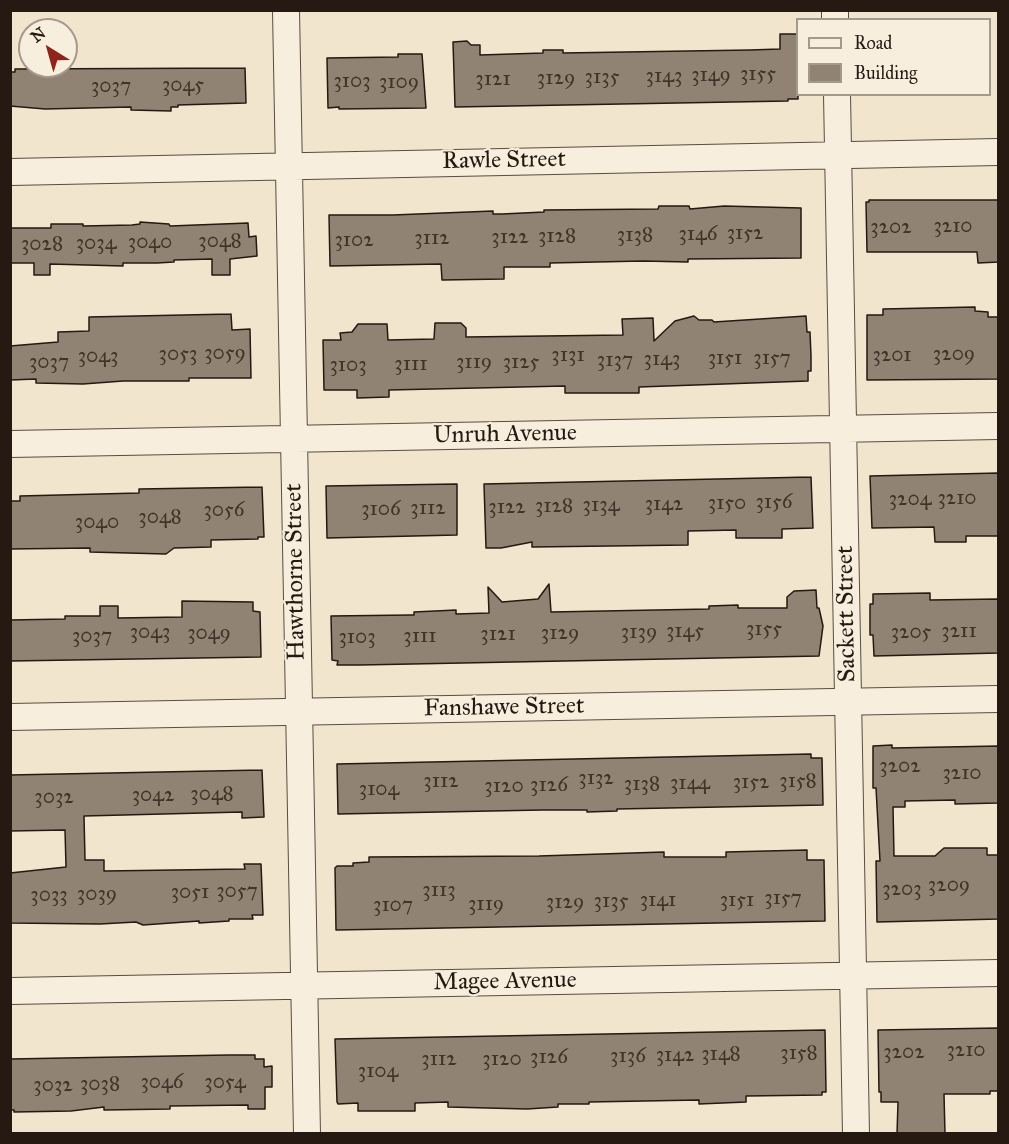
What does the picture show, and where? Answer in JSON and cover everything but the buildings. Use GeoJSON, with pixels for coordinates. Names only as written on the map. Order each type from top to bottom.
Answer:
{"type":"FeatureCollection","features":[{"type":"Feature","properties":{"kind":"street","name":"Hawthorne Street"},"geometry":{"type":"LineString","coordinates":[[286,10],[307,1134]]}},
{"type":"Feature","properties":{"kind":"street","name":"Sackett Street"},"geometry":{"type":"LineString","coordinates":[[837,96],[856,1134]]}},
{"type":"Feature","properties":{"kind":"street","name":"Rawle Street"},"geometry":{"type":"LineString","coordinates":[[10,172],[999,152]]}},
{"type":"Feature","properties":{"kind":"street","name":"Unruh Avenue"},"geometry":{"type":"LineString","coordinates":[[10,444],[999,426]]}},
{"type":"Feature","properties":{"kind":"street","name":"Fanshawe Street"},"geometry":{"type":"LineString","coordinates":[[10,717],[999,699]]}},
{"type":"Feature","properties":{"kind":"street","name":"Magee Avenue"},"geometry":{"type":"LineString","coordinates":[[10,992],[999,973]]}}]}
